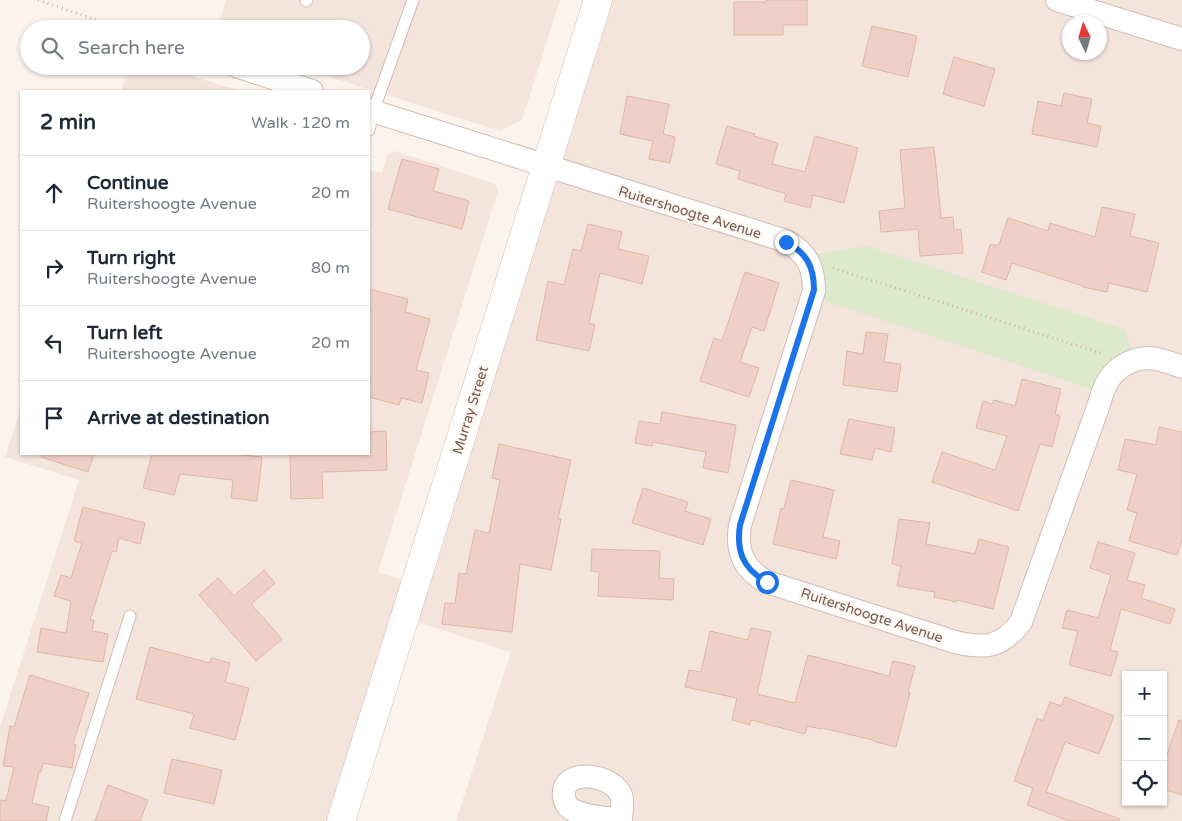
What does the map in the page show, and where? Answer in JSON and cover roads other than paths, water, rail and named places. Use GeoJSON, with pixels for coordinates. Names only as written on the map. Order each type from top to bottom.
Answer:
{"type":"FeatureCollection","features":[{"type":"Feature","properties":{"kind":"street","name":"Murray Street"},"geometry":{"type":"LineString","coordinates":[[341,821],[598,0]]}},
{"type":"Feature","properties":{"kind":"street"},"geometry":{"type":"LineString","coordinates":[[1057,0],[1182,39]]}},
{"type":"Feature","properties":{"kind":"street"},"geometry":{"type":"LineString","coordinates":[[263,75],[309,90]]}},
{"type":"Feature","properties":{"kind":"street","name":"Ruitershoogte Avenue"},"geometry":{"type":"LineString","coordinates":[[370,117],[545,167],[795,246],[802,253],[812,271],[814,290],[740,525],[738,535],[741,554],[752,571],[767,582],[955,642],[971,646],[991,645],[1008,636],[1021,622],[1108,381],[1115,371],[1127,363],[1148,358],[1182,366]]}},
{"type":"Feature","properties":{"kind":"lane"},"geometry":{"type":"LineString","coordinates":[[370,117],[413,0]]}},
{"type":"Feature","properties":{"kind":"lane"},"geometry":{"type":"LineString","coordinates":[[65,821],[130,616]]}}]}
